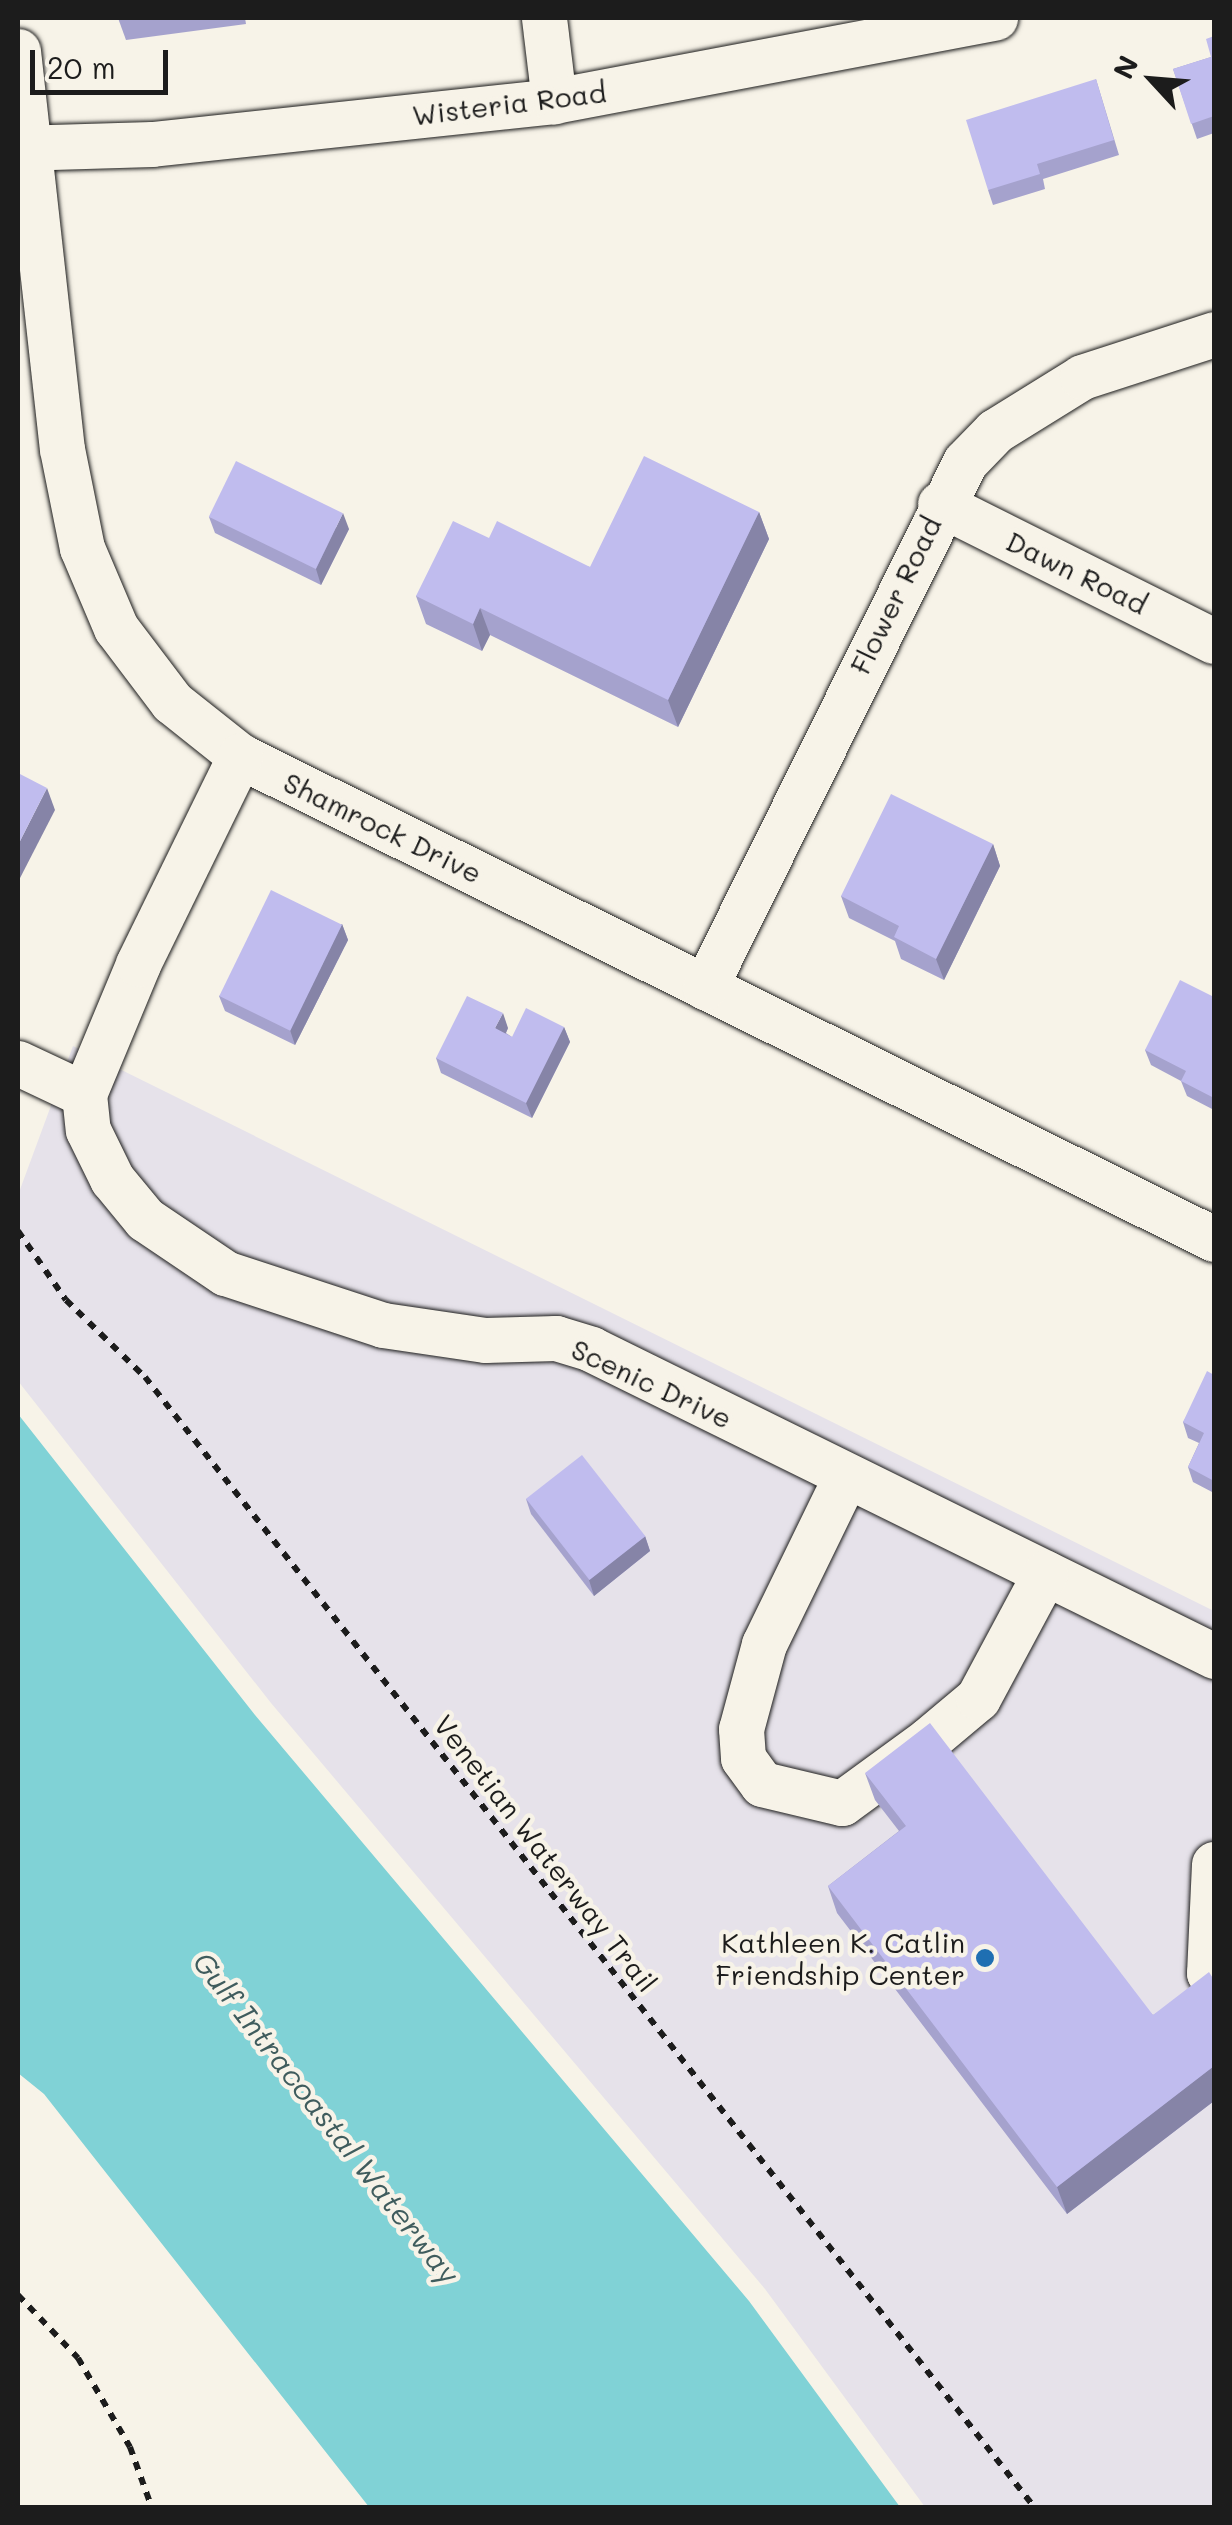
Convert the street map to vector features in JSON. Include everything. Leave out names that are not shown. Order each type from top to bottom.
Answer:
[{"type":"street","points":[[544,18],[554,100]]},
{"type":"street","name":"Wisteria Road","points":[[24,150],[554,100],[995,18]]},
{"type":"street","name":"Shamrock Drive","points":[[18,51],[24,150],[62,449],[82,548],[116,628],[172,702],[240,756],[1214,1239]]},
{"type":"street","name":"Flower Road","points":[[705,986],[940,504],[966,462],[1039,400],[1082,377],[1214,334]]},
{"type":"street","name":"Dawn Road","points":[[940,504],[1214,641]]},
{"type":"street","points":[[18,1063],[84,1094],[138,964],[240,756]]},
{"type":"street","name":"Scenic Drive","points":[[84,1094],[88,1130],[112,1178],[145,1219],[225,1273],[383,1325],[485,1340],[556,1338],[592,1349],[845,1478],[1214,1656]]},
{"type":"street","points":[[845,1478],[764,1644],[741,1729],[743,1758],[762,1784],[842,1803],[928,1740],[978,1698],[1045,1572]]},
{"type":"street","points":[[1214,1864],[1209,1973],[1214,1979]]},
{"type":"path","name":"Venetian Waterway Trail","points":[[18,1231],[66,1300],[146,1377],[1035,2508]]},
{"type":"path","points":[[18,2295],[78,2358],[130,2447],[152,2508]]},
{"type":"shaded area","points":[[73,1046],[1214,1611],[1214,2507],[925,2507],[765,2289],[271,1703],[18,1381],[18,1195]]},
{"type":"water","name":"Gulf Intracoastal Waterway","points":[[18,1414],[255,1715],[749,2301],[900,2507],[369,2507],[44,2094],[18,2073]]},
{"type":"building","points":[[1214,36],[1214,116],[1191,124],[1173,69],[1211,57],[1206,39]]},
{"type":"building","points":[[1096,79],[1114,140],[1037,164],[1040,174],[988,190],[966,120]]},
{"type":"building","points":[[644,456],[759,512],[668,700],[480,608],[473,624],[416,596],[453,521],[489,538],[497,521],[590,567]]},
{"type":"building","points":[[236,461],[343,513],[316,569],[209,517]]},
{"type":"building","points":[[18,773],[47,788],[18,845]]},
{"type":"building","points":[[891,794],[993,844],[936,959],[894,937],[899,926],[841,896]]},
{"type":"building","points":[[271,890],[342,925],[290,1031],[219,996]]},
{"type":"building","points":[[1180,980],[1214,997],[1214,1098],[1181,1081],[1186,1071],[1145,1050]]},
{"type":"building","points":[[467,996],[503,1013],[495,1028],[512,1037],[526,1008],[564,1027],[526,1103],[436,1058]]},
{"type":"building","points":[[1207,1371],[1214,1375],[1214,1481],[1188,1467],[1204,1433],[1183,1422]]},
{"type":"building","points":[[582,1455],[645,1536],[589,1580],[526,1499]]},
{"type":"building","name":"Kathleen K. Catlin Friendship Center","points":[[930,1723],[1153,2015],[1209,1972],[1214,1980],[1214,2066],[1057,2187],[828,1886],[906,1826],[865,1773]]},
{"type":"place","name":"Kathleen K. Catlin Friendship Center","points":[[985,1958]]}]
